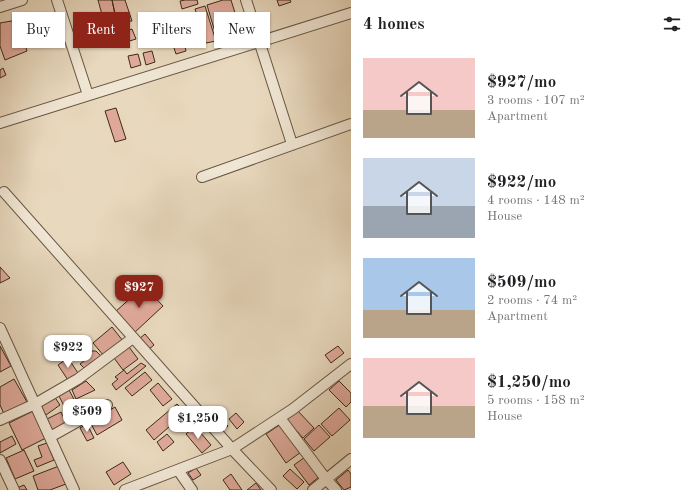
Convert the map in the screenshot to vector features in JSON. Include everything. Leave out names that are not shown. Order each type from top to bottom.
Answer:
[{"type":"street","points":[[0,7],[22,0]]},
{"type":"street","points":[[57,0],[88,95]]},
{"type":"street","points":[[246,0],[250,12]]},
{"type":"street","points":[[270,39],[351,13]]},
{"type":"street","points":[[0,123],[241,48]]},
{"type":"street","points":[[262,48],[292,144]]},
{"type":"street","points":[[202,177],[351,124]]},
{"type":"street","points":[[4,192],[232,449],[271,490]]},
{"type":"street","points":[[0,328],[74,490]]},
{"type":"street","points":[[0,420],[35,404],[78,378],[133,338]]},
{"type":"street","points":[[125,490],[232,449],[280,418],[351,364]]},
{"type":"street","points":[[50,437],[106,405]]},
{"type":"street","points":[[280,418],[336,490]]},
{"type":"street","points":[[312,490],[351,459]]},
{"type":"street","points":[[0,460],[14,490]]},
{"type":"street","points":[[178,470],[192,490]]},
{"type":"building","points":[[98,0],[112,0],[114,12],[101,12]]},
{"type":"building","points":[[112,0],[125,0],[129,12],[115,12]]},
{"type":"building","points":[[197,0],[198,4],[182,9],[180,1]]},
{"type":"building","points":[[223,0],[231,0],[235,12],[214,12],[214,29],[207,5]]},
{"type":"building","points":[[277,0],[290,0],[291,2],[279,6]]},
{"type":"building","points":[[205,6],[214,35],[214,41],[206,43],[206,12],[196,12],[195,9]]},
{"type":"building","points":[[12,21],[12,48],[26,48],[27,51],[5,60],[0,46],[0,23]]},
{"type":"building","points":[[132,29],[136,39],[130,41],[130,30]]},
{"type":"building","points":[[174,48],[185,48],[186,51],[176,54]]},
{"type":"building","points":[[152,51],[155,62],[146,65],[143,53]]},
{"type":"building","points":[[138,54],[141,65],[131,68],[128,56]]},
{"type":"building","points":[[3,68],[6,75],[0,78],[0,70]]},
{"type":"building","points":[[116,108],[126,139],[115,142],[105,111]]},
{"type":"building","points":[[0,267],[10,278],[0,283]]},
{"type":"building","points":[[144,286],[163,306],[134,333],[115,312]]},
{"type":"building","points":[[112,327],[123,341],[104,356],[93,343]]},
{"type":"building","points":[[145,334],[154,345],[148,350],[139,339]]},
{"type":"building","points":[[0,346],[11,366],[0,372]]},
{"type":"building","points":[[338,346],[344,353],[331,363],[325,355]]},
{"type":"building","points":[[129,347],[138,359],[123,370],[114,358]]},
{"type":"building","points":[[83,351],[96,351],[101,356],[85,369],[80,364],[85,360],[80,354]]},
{"type":"building","points":[[68,358],[78,373],[68,380],[58,365]]},
{"type":"building","points":[[141,363],[146,366],[116,390],[112,384],[118,379],[115,377],[124,370],[127,374]]},
{"type":"building","points":[[145,372],[152,380],[132,396],[125,388]]},
{"type":"building","points":[[14,379],[27,402],[4,414],[0,405],[0,387]]},
{"type":"building","points":[[86,381],[95,390],[76,399],[72,390]]},
{"type":"building","points":[[339,381],[351,393],[351,402],[346,407],[329,390]]},
{"type":"building","points":[[158,383],[172,399],[163,406],[150,390]]},
{"type":"building","points":[[69,390],[75,401],[64,406],[59,396]]},
{"type":"building","points":[[54,396],[60,405],[46,415],[40,406]]},
{"type":"building","points":[[177,404],[185,413],[154,440],[146,430]]},
{"type":"building","points":[[115,407],[122,420],[97,435],[90,422]]},
{"type":"building","points":[[339,408],[350,420],[332,436],[321,424]]},
{"type":"building","points":[[297,410],[314,428],[303,438],[287,420]]},
{"type":"building","points":[[33,411],[46,438],[22,450],[9,423]]},
{"type":"building","points":[[61,412],[66,423],[51,431],[45,420]]},
{"type":"building","points":[[236,413],[244,422],[237,429],[229,419]]},
{"type":"building","points":[[221,419],[228,426],[222,432],[215,425]]},
{"type":"building","points":[[87,424],[94,438],[87,441],[80,428]]},
{"type":"building","points":[[281,424],[301,452],[286,463],[266,434]]},
{"type":"building","points":[[319,425],[330,437],[314,451],[304,439]]},
{"type":"building","points":[[195,426],[211,445],[202,453],[186,434]]},
{"type":"building","points":[[167,434],[174,442],[163,451],[157,442]]},
{"type":"building","points":[[12,436],[16,444],[0,453],[0,442]]},
{"type":"building","points":[[47,443],[54,460],[37,467],[34,460],[42,457],[38,446]]},
{"type":"building","points":[[24,450],[34,471],[15,479],[6,458]]},
{"type":"building","points":[[305,457],[320,476],[309,485],[294,465]]},
{"type":"building","points":[[123,462],[131,474],[114,485],[106,472]]},
{"type":"building","points":[[59,466],[66,484],[50,490],[38,490],[33,476]]},
{"type":"building","points":[[196,468],[201,475],[193,480],[188,473]]},
{"type":"building","points":[[290,469],[304,482],[297,489],[283,476]]},
{"type":"building","points":[[348,470],[351,474],[351,487],[344,490],[336,480]]},
{"type":"building","points":[[231,474],[242,490],[230,490],[223,480]]},
{"type":"building","points":[[256,483],[261,490],[247,490]]},
{"type":"building","points":[[24,485],[27,490],[18,490],[17,488]]}]
